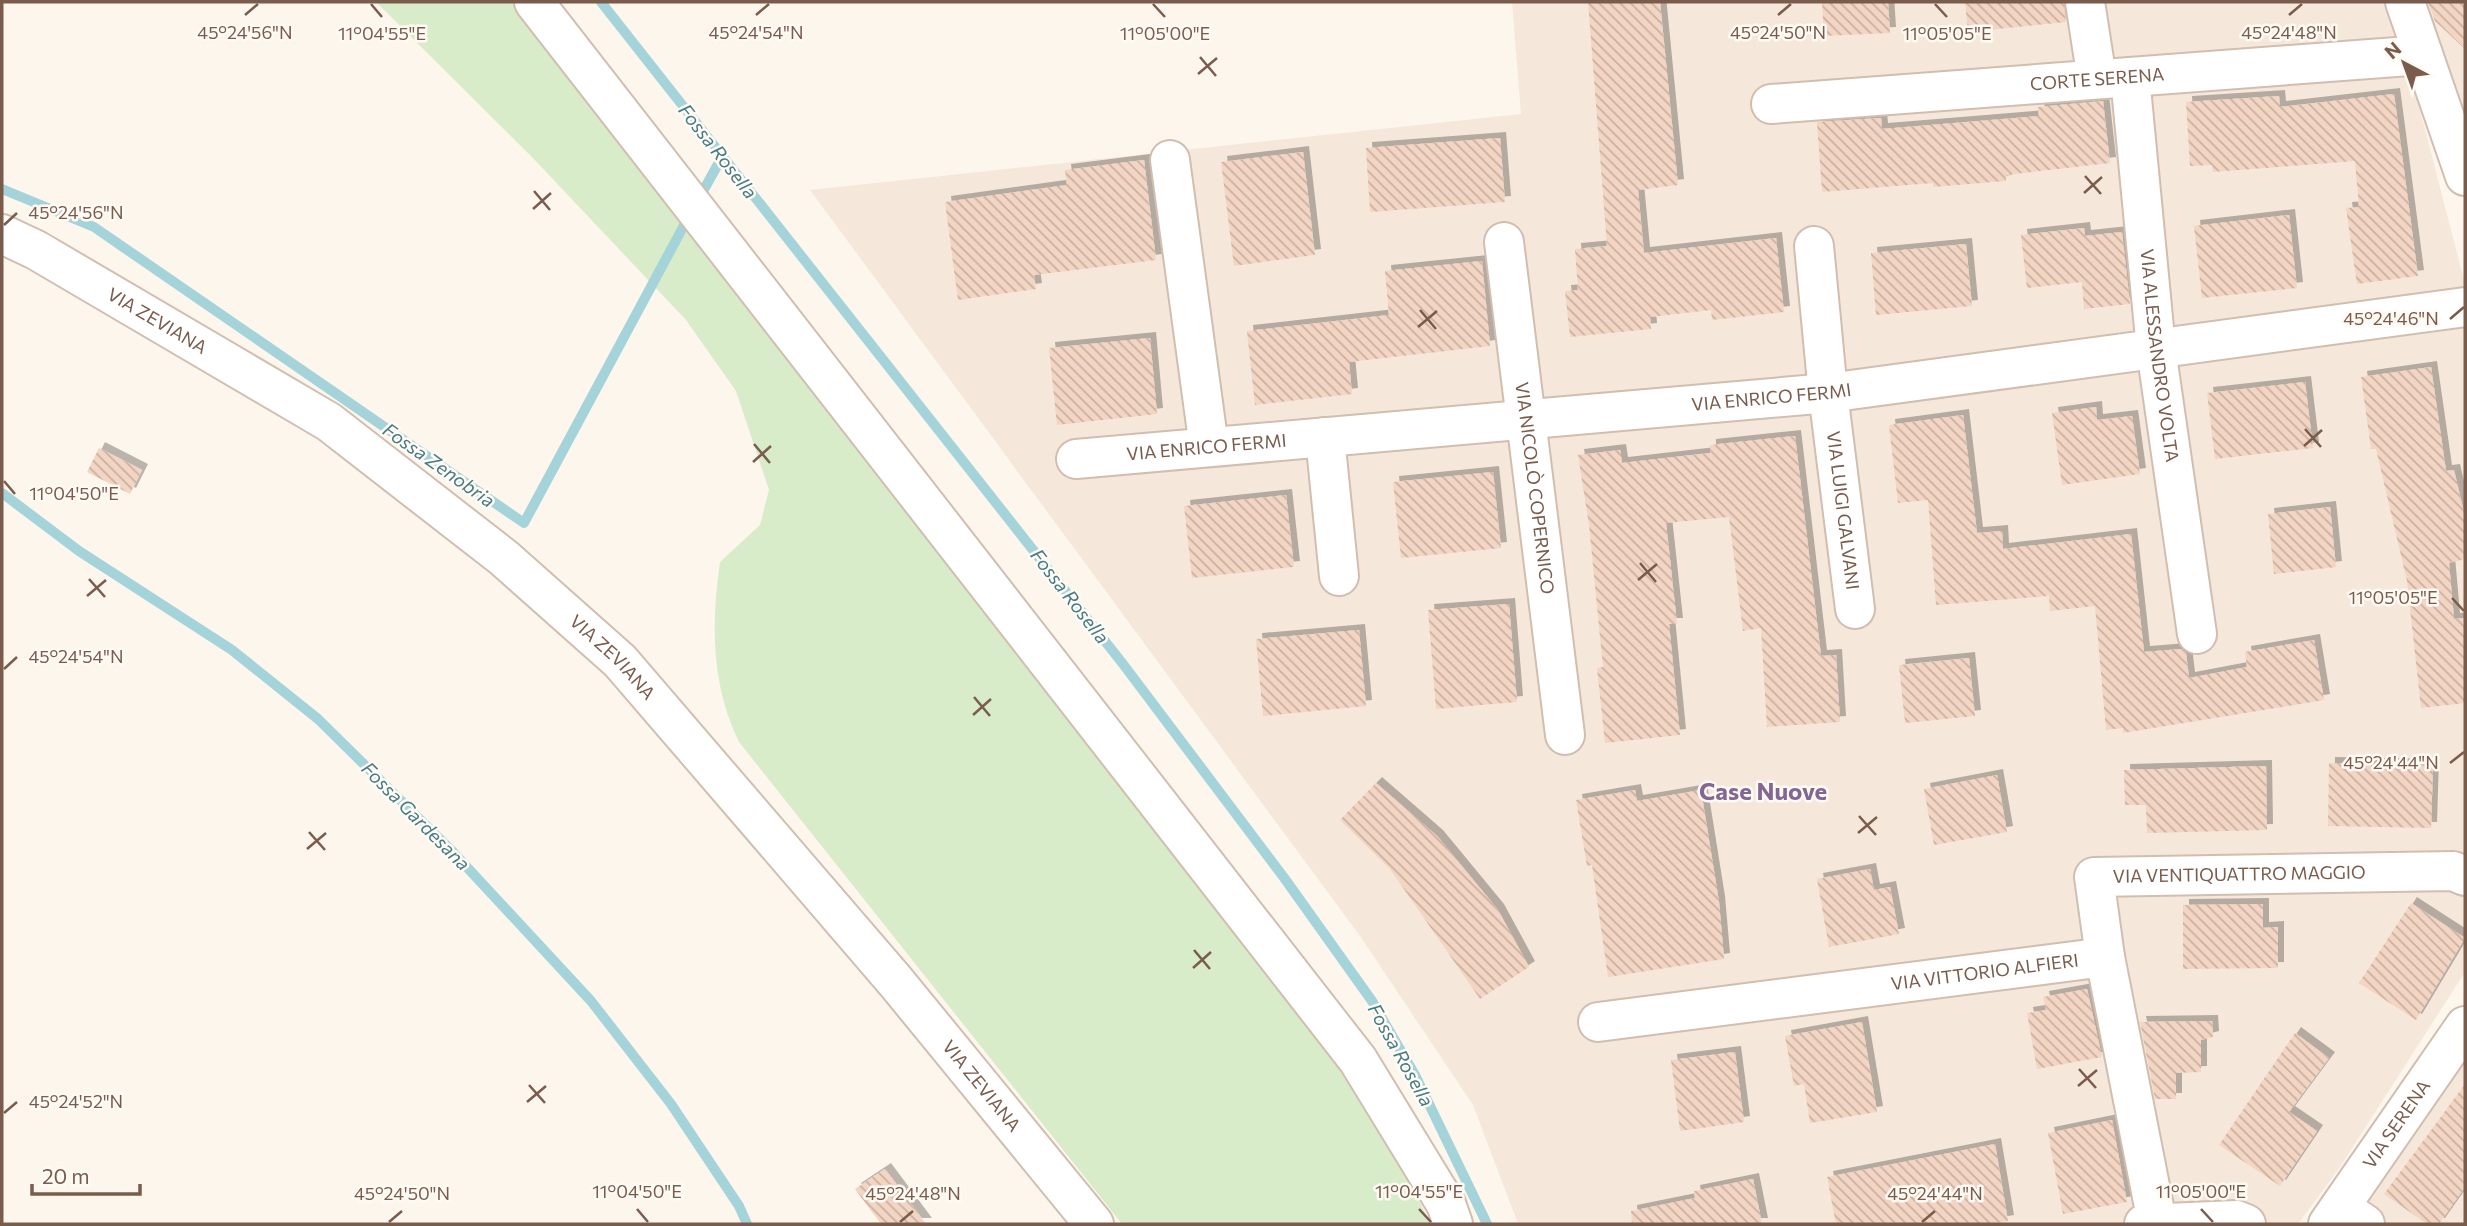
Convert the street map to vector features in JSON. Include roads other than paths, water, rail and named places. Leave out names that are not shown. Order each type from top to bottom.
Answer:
[{"type":"street","points":[[534,2],[1358,1060],[1446,1204],[1453,1224]]},
{"type":"street","name":"VIA ALESSANDRO VOLTA","points":[[2085,2],[2113,78],[2197,634]]},
{"type":"street","points":[[2405,2],[2465,176]]},
{"type":"street","name":"CORTE SERENA","points":[[1771,104],[2423,55]]},
{"type":"street","points":[[1170,160],[1209,447]]},
{"type":"street","name":"VIA ZEVIANA","points":[[2,234],[36,250],[328,422],[504,558],[620,661],[896,982],[1094,1224]]},
{"type":"street","name":"VIA NICOLÒ COPERNICO","points":[[1504,242],[1565,736]]},
{"type":"street","name":"VIA LUIGI GALVANI","points":[[1814,246],[1828,393],[1855,609]]},
{"type":"street","name":"VIA ENRICO FERMI","points":[[1076,459],[1828,393],[2465,307]]},
{"type":"street","points":[[1325,437],[1339,576]]},
{"type":"street","name":"VIA VENTIQUATTRO MAGGIO","points":[[2105,957],[2094,877],[2453,871],[2465,876]]},
{"type":"street","points":[[2105,957],[2150,1223],[2236,1220],[2246,1224]]},
{"type":"street","name":"VIA VITTORIO ALFIERI","points":[[1598,1022],[2105,957]]},
{"type":"street","name":"VIA SERENA","points":[[2344,1218],[2465,1026]]},
{"type":"waterway","name":"Fossa Rosella","points":[[601,2],[1123,664],[1285,879],[1372,1001],[1415,1075],[1487,1224]]},
{"type":"waterway","name":"Fossa Zenobria","points":[[697,202],[722,157]]},
{"type":"waterway","name":"Fossa Zenobria","points":[[2,189],[94,227],[524,523],[689,216]]},
{"type":"waterway","name":"Fossa Gardesana","points":[[2,493],[79,551],[232,650],[318,719],[451,850],[591,1001],[671,1104],[739,1206],[747,1224]]},
{"type":"district","name":"Case Nuove","points":[[1763,792]]}]
